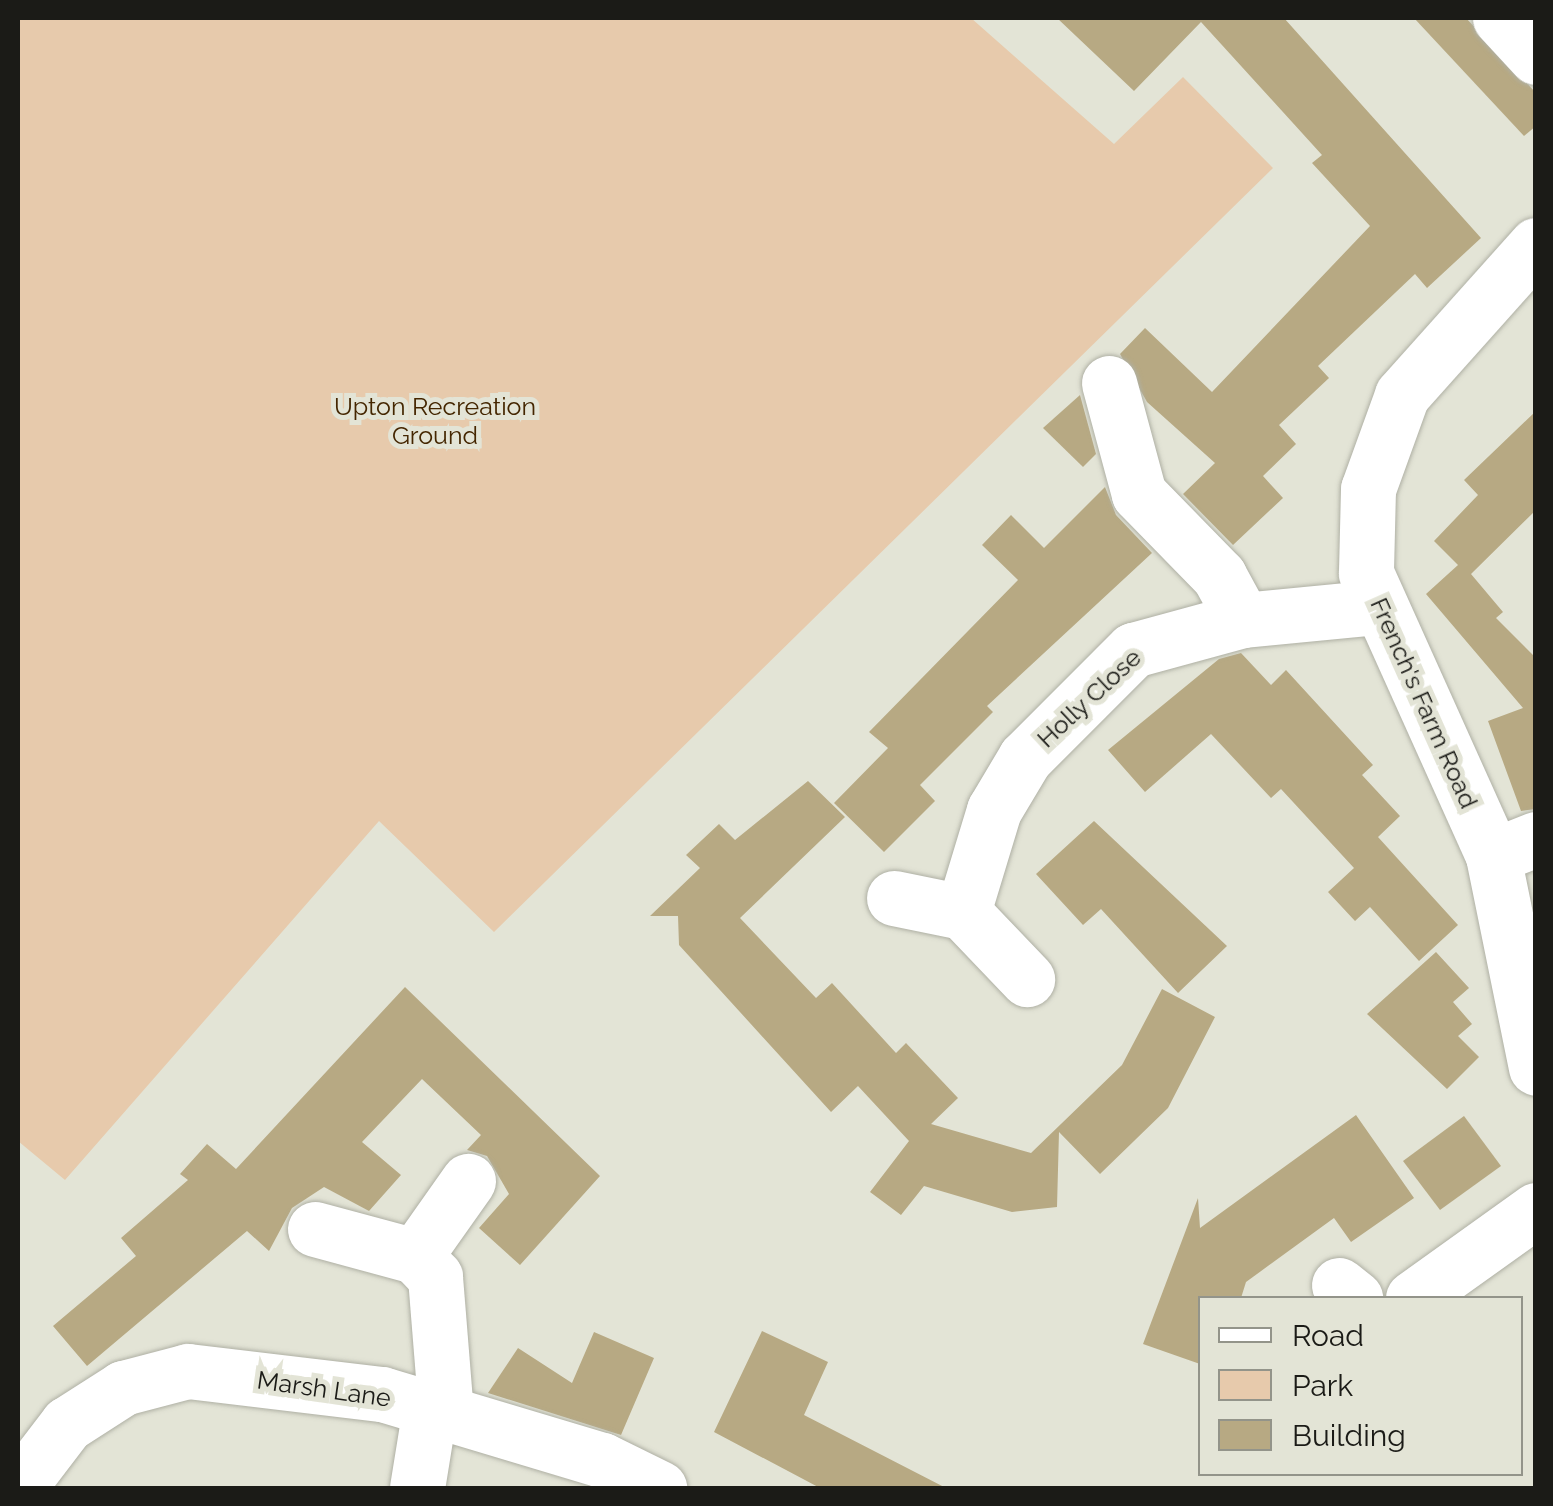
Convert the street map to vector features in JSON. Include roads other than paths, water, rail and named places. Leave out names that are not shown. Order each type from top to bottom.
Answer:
[{"type":"street","points":[[1500,18],[1536,57]]},
{"type":"street","name":"French's Farm Road","points":[[1536,244],[1402,395],[1368,489],[1366,574],[1378,606],[1514,847],[1536,1068]]},
{"type":"street","points":[[1110,383],[1138,494],[1219,576],[1243,620]]},
{"type":"street","name":"Holly Close","points":[[963,912],[994,810],[1038,745],[1132,650],[1243,620],[1378,606]]},
{"type":"street","points":[[894,898],[963,912],[1027,979]]},
{"type":"street","points":[[416,1256],[468,1182]]},
{"type":"street","points":[[1416,1296],[1536,1210]]},
{"type":"street","points":[[315,1229],[416,1256],[435,1277],[438,1410],[417,1488]]},
{"type":"street","name":"Marsh Lane","points":[[18,1488],[67,1424],[122,1388],[188,1372],[438,1410],[602,1460],[659,1488]]},
{"type":"park label","name":"Upton Recreation Ground","points":[[435,422]]}]
